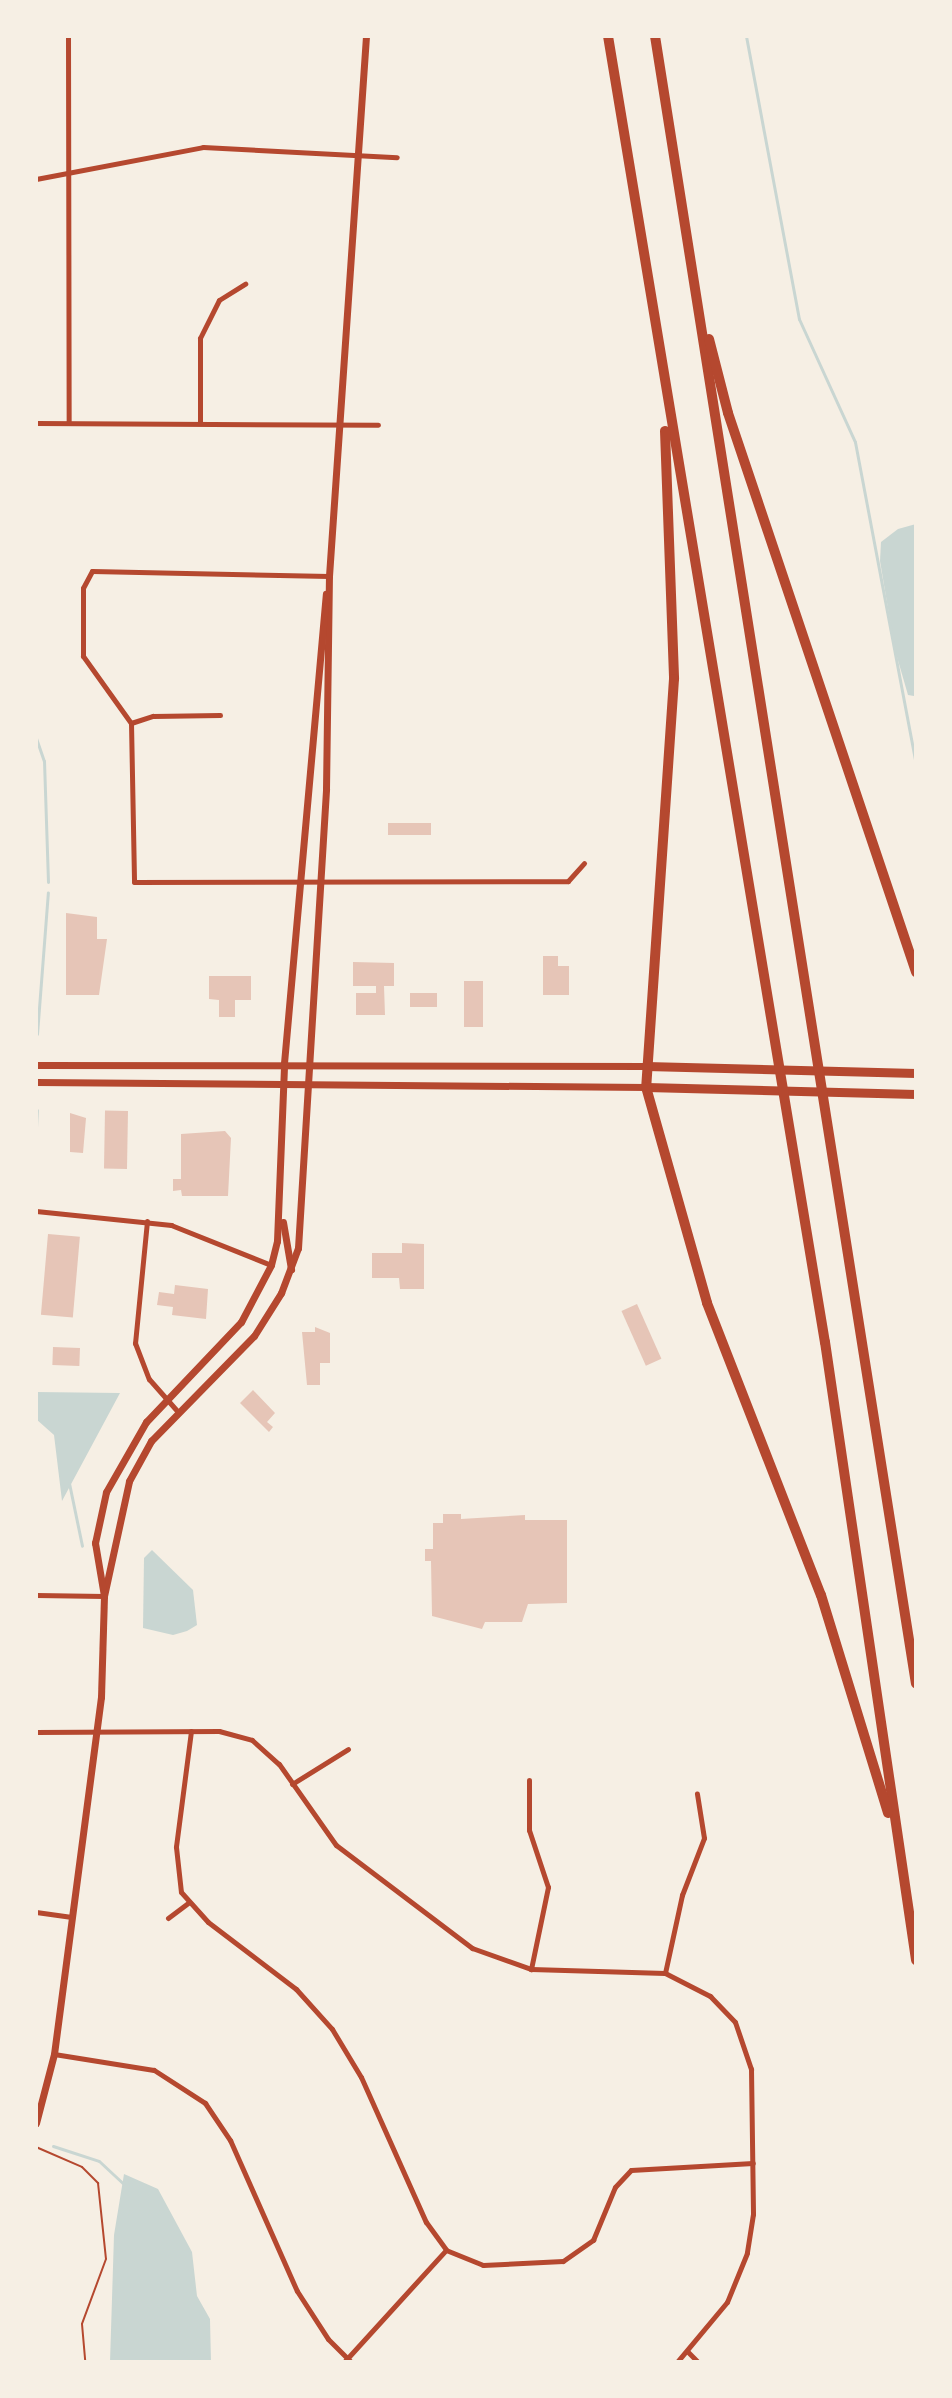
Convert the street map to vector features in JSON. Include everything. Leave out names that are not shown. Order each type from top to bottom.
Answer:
[{"type":"highway","points":[[608,36],[663,385],[825,1342],[916,1960]]},
{"type":"highway","points":[[655,36],[916,1683]]},
{"type":"highway","points":[[676,167],[704,320],[728,413],[916,972]]},
{"type":"highway","points":[[663,385],[674,679],[646,1087],[707,1303],[821,1595],[899,1855]]},
{"type":"highway","points":[[646,1066],[916,1073]]},
{"type":"highway","points":[[646,1087],[916,1094]]},
{"type":"street","points":[[68,36],[69,423]]},
{"type":"street","points":[[36,2123],[54,2054],[96,1732],[104,1596],[129,1481],[151,1441],[254,1336],[291,1269],[303,1203],[306,1063],[320,884],[329,576],[366,36]]},
{"type":"street","points":[[36,179],[203,147],[397,157]]},
{"type":"street","points":[[200,423],[200,338],[219,300],[245,284]]},
{"type":"street","points":[[36,423],[378,425]]},
{"type":"street","points":[[329,576],[92,571],[83,588],[83,656],[131,723],[134,882],[320,884],[568,881],[584,863]]},
{"type":"street","points":[[291,1269],[285,1260],[281,1212],[284,1063],[319,638],[329,576]]},
{"type":"street","points":[[131,723],[153,716],[220,715]]},
{"type":"street","points":[[36,1065],[306,1063],[646,1066]]},
{"type":"street","points":[[36,1082],[646,1087]]},
{"type":"street","points":[[36,1211],[147,1221],[228,1244],[271,1265]]},
{"type":"street","points":[[104,1596],[95,1543],[106,1492],[125,1452],[167,1401],[241,1322],[271,1265],[281,1212]]},
{"type":"street","points":[[147,1221],[135,1343],[149,1379],[179,1413]]},
{"type":"street","points":[[36,1595],[104,1596]]},
{"type":"street","points":[[191,1731],[175,1864],[188,1903],[296,1989],[332,2029],[361,2077],[426,2222],[446,2250],[483,2265],[563,2261],[593,2240],[615,2187],[631,2170],[657,2164],[753,2163]]},
{"type":"street","points":[[36,1732],[219,1731],[252,1740],[292,1784],[322,1830],[350,1857],[472,1948],[531,1969],[665,1973],[710,1996],[743,2039],[753,2088],[752,2231],[741,2269],[717,2318],[677,2362]]},
{"type":"street","points":[[292,1784],[348,1749]]},
{"type":"street","points":[[529,1780],[529,1830],[548,1887],[531,1969]]},
{"type":"street","points":[[665,1973],[682,1895],[704,1838],[697,1794]]},
{"type":"street","points":[[168,1918],[188,1903]]},
{"type":"street","points":[[36,1912],[72,1917]]},
{"type":"street","points":[[54,2054],[154,2070],[205,2103],[230,2140],[297,2291],[347,2361],[446,2250]]},
{"type":"street","points":[[688,2352],[698,2362]]},
{"type":"path","points":[[36,2147],[82,2167],[98,2183],[106,2259],[82,2324],[85,2362]]},
{"type":"shaded area","points":[[916,524],[914,696],[908,695],[895,650],[880,561],[881,542],[898,529]]},
{"type":"shaded area","points":[[36,1392],[120,1393],[62,1501],[54,1435],[36,1419]]},
{"type":"shaded area","points":[[152,1550],[193,1590],[197,1625],[187,1631],[173,1635],[143,1628],[144,1558]]},
{"type":"shaded area","points":[[124,2174],[158,2189],[192,2252],[197,2296],[210,2319],[211,2362],[110,2362],[114,2235]]},
{"type":"building","points":[[388,823],[431,823],[431,835],[388,835]]},
{"type":"building","points":[[66,913],[97,917],[97,939],[107,939],[99,995],[66,995]]},
{"type":"building","points":[[543,956],[558,956],[558,966],[569,966],[569,995],[543,995]]},
{"type":"building","points":[[353,962],[394,963],[394,986],[384,986],[385,1015],[356,1015],[356,993],[376,993],[376,986],[353,986]]},
{"type":"building","points":[[209,976],[251,976],[251,1000],[235,1000],[235,1017],[219,1017],[219,1000],[209,999]]},
{"type":"building","points":[[464,981],[483,981],[483,1027],[464,1027]]},
{"type":"building","points":[[410,993],[437,993],[437,1007],[410,1007]]},
{"type":"building","points":[[105,1111],[128,1111],[127,1169],[104,1169]]},
{"type":"building","points":[[70,1113],[86,1118],[83,1153],[70,1152]]},
{"type":"building","points":[[225,1131],[231,1138],[228,1196],[182,1196],[181,1190],[173,1191],[173,1179],[181,1179],[181,1134]]},
{"type":"building","points":[[48,1234],[80,1237],[73,1317],[41,1315]]},
{"type":"building","points":[[402,1243],[424,1244],[424,1289],[400,1289],[399,1278],[372,1278],[372,1253],[402,1253]]},
{"type":"building","points":[[175,1285],[208,1289],[206,1319],[172,1315],[173,1307],[157,1305],[159,1292],[174,1294]]},
{"type":"building","points":[[637,1304],[661,1359],[646,1366],[621,1311]]},
{"type":"building","points":[[315,1327],[330,1333],[330,1363],[320,1363],[320,1385],[307,1385],[302,1332],[315,1332]]},
{"type":"building","points":[[53,1347],[80,1348],[79,1366],[52,1365]]},
{"type":"building","points":[[253,1390],[275,1413],[267,1422],[273,1427],[269,1432],[240,1403]]},
{"type":"building","points":[[443,1514],[461,1514],[461,1519],[525,1515],[525,1520],[567,1520],[567,1603],[528,1604],[522,1622],[485,1622],[482,1629],[432,1616],[431,1561],[425,1561],[425,1549],[433,1549],[433,1523],[443,1523]]},
{"type":"waterway","points":[[746,36],[799,319],[855,442],[916,764]]},
{"type":"waterway","points":[[36,738],[44,761],[48,882]]},
{"type":"waterway","points":[[37,1034],[48,892]]},
{"type":"waterway","points":[[36,1127],[37,1110]]},
{"type":"waterway","points":[[69,1483],[82,1546]]},
{"type":"waterway","points":[[53,2146],[99,2161],[123,2183]]}]
